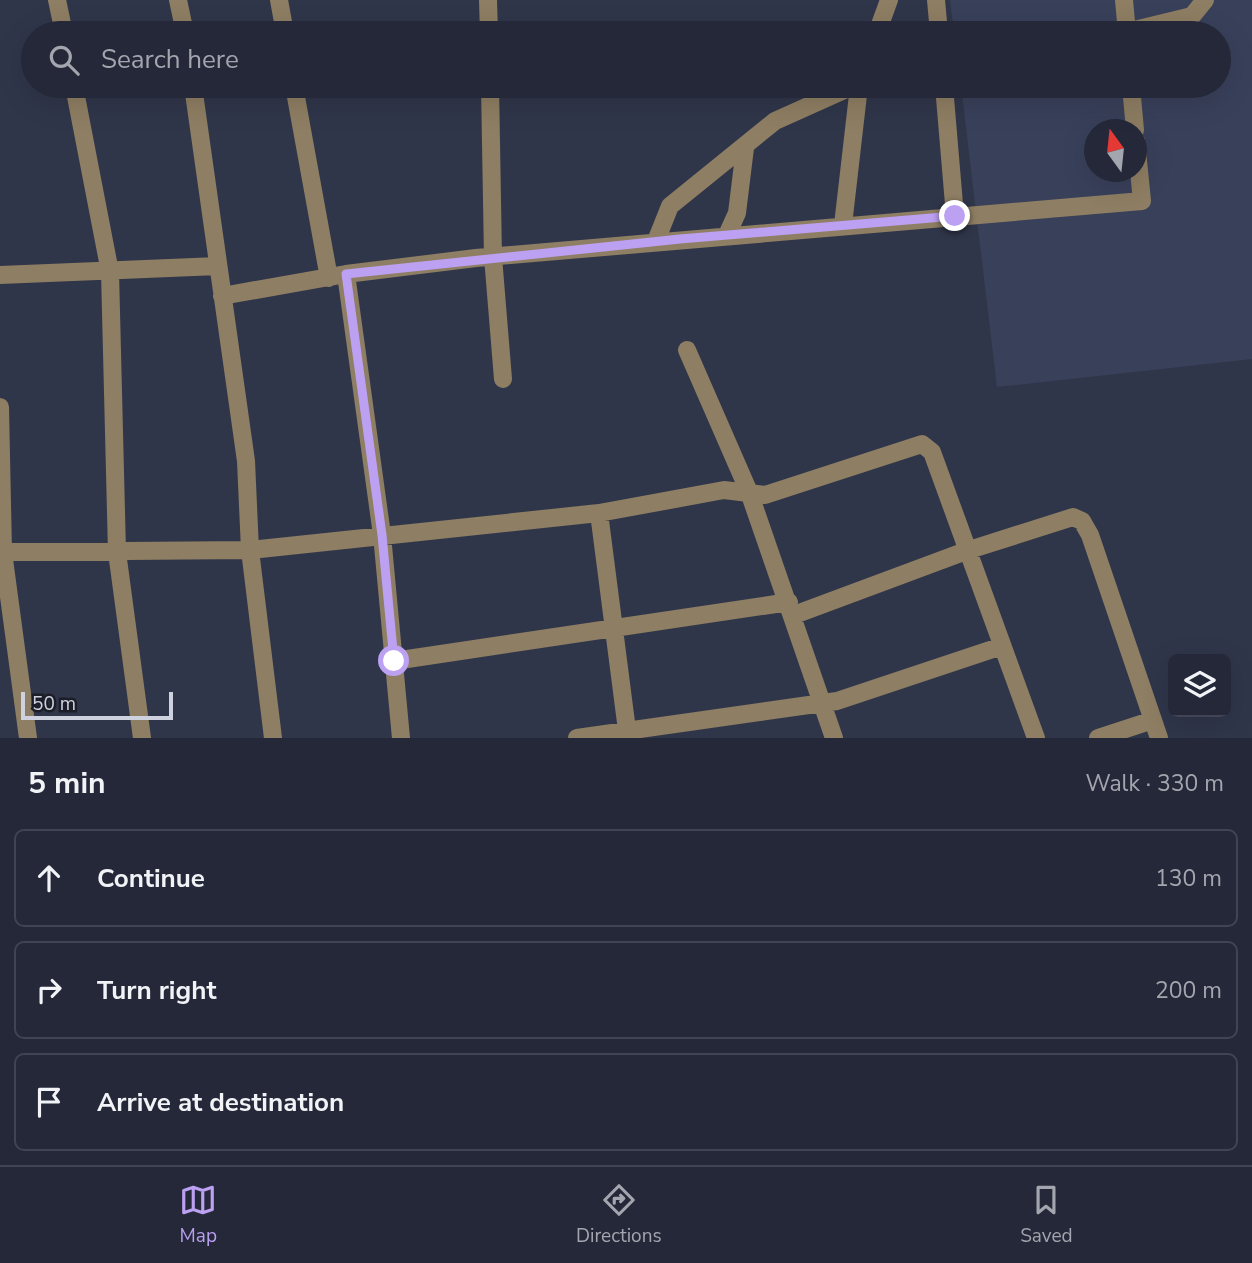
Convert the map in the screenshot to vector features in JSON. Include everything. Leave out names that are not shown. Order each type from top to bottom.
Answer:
[{"type":"street","points":[[57,0],[61,21]]},
{"type":"street","points":[[178,0],[182,21]]},
{"type":"street","points":[[279,0],[283,21]]},
{"type":"street","points":[[488,0],[489,21]]},
{"type":"street","points":[[881,21],[889,0]]},
{"type":"street","points":[[936,0],[938,21]]},
{"type":"street","points":[[1124,0],[1125,21]]},
{"type":"street","points":[[1173,21],[1192,16],[1205,0]]},
{"type":"street","points":[[76,98],[110,272],[117,552],[142,738]]},
{"type":"street","points":[[195,98],[246,461],[250,550],[273,738]]},
{"type":"street","points":[[297,98],[337,276],[382,535],[401,738]]},
{"type":"street","points":[[490,98],[493,257],[503,379]]},
{"type":"street","points":[[656,241],[670,206],[775,121],[826,98]]},
{"type":"street","points":[[844,225],[858,98]]},
{"type":"street","points":[[945,98],[955,216]]},
{"type":"street","points":[[1132,98],[1134,119]]},
{"type":"street","points":[[727,235],[737,213],[744,148]]},
{"type":"street","points":[[222,296],[337,276],[493,257],[1142,201],[1140,182]]},
{"type":"street","points":[[0,275],[218,266]]},
{"type":"street","points":[[687,349],[749,492],[834,738]]},
{"type":"street","points":[[0,407],[2,552],[28,738]]},
{"type":"street","points":[[2,552],[250,550],[599,513],[724,490],[765,495],[922,444],[932,452],[1036,738]]},
{"type":"street","points":[[599,513],[628,734]]},
{"type":"street","points":[[394,661],[616,627],[791,608],[1073,517],[1082,521],[1090,535],[1159,738]]},
{"type":"street","points":[[577,738],[628,734],[822,704],[1002,646]]},
{"type":"street","points":[[1098,738],[1153,720]]},
{"type":"shaded area","points":[[950,0],[1252,0],[1252,359],[997,387],[962,98],[1231,98],[1231,21],[953,21]]},
{"type":"route","points":[[394,661],[382,535],[346,274],[476,258],[955,216]]}]
